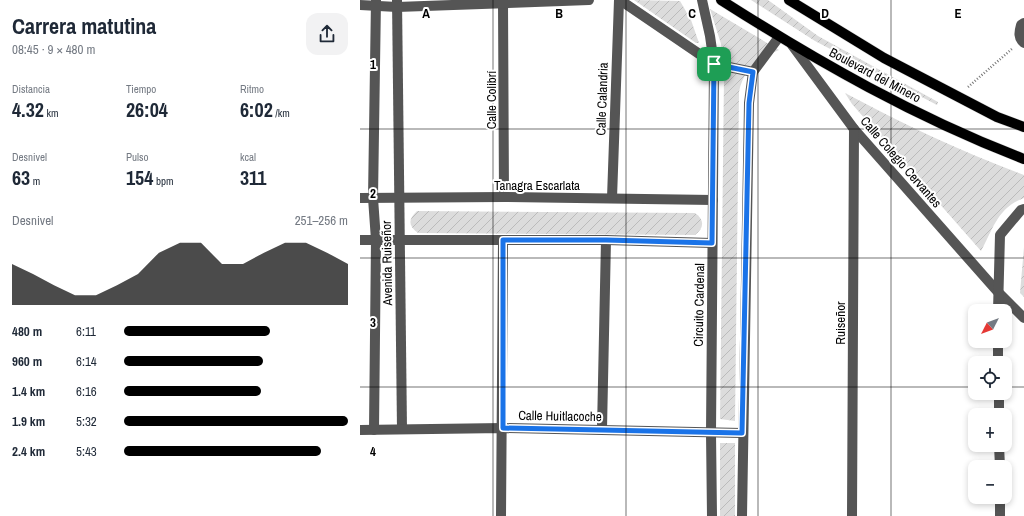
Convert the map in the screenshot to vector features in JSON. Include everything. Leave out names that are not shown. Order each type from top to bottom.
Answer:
[{"type":"main road","name":"Boulevard del Minero","points":[[721,0],[792,45],[868,89],[988,146],[1024,159]]},
{"type":"main road","name":"Boulevard del Minero","points":[[789,0],[884,58],[997,117],[1024,127]]},
{"type":"street","points":[[360,5],[376,3],[503,3],[588,0]]},
{"type":"street","points":[[619,0],[714,64],[753,72]]},
{"type":"street","name":"Calle Calandria","points":[[612,198],[619,0]]},
{"type":"street","name":"Circuito Cardenal","points":[[702,0],[710,36],[714,64],[711,433],[712,516]]},
{"type":"street","name":"Avenida Ruiseñor","points":[[374,430],[376,240],[373,198],[376,3]]},
{"type":"street","name":"Avenida Ruiseñor","points":[[397,3],[402,429]]},
{"type":"street","name":"Calle Colibrí","points":[[503,3],[504,197]]},
{"type":"street","points":[[1022,42],[1019,33],[1021,25],[1024,23]]},
{"type":"street","points":[[742,516],[742,433],[749,103],[753,72],[779,37]]},
{"type":"street","name":"Calle Colegio Cervantes","points":[[792,45],[854,130],[997,291],[1024,318]]},
{"type":"street","name":"Ruiseñor","points":[[852,516],[854,130]]},
{"type":"street","name":"Tanagra Escarlata","points":[[360,198],[504,197],[713,200]]},
{"type":"street","points":[[998,304],[1000,235],[1021,210],[1024,209]]},
{"type":"street","points":[[360,240],[606,240],[712,243]]},
{"type":"street","points":[[501,516],[503,428],[503,240]]},
{"type":"street","points":[[602,429],[606,240]]},
{"type":"street","name":"Calle Huitlacoche","points":[[360,430],[503,428],[742,433]]},
{"type":"street","points":[[1000,504],[1000,516]]},
{"type":"path","points":[[957,97],[1022,42]]},
{"type":"shaded area","points":[[634,0],[680,1],[691,20],[699,43],[696,43]]},
{"type":"shaded area","points":[[751,0],[768,0],[818,36],[938,102],[937,105],[815,41]]},
{"type":"shaded area","points":[[710,9],[779,50],[759,61],[748,71],[741,84],[739,92],[735,421],[720,419],[724,77],[721,44]]},
{"type":"shaded area","points":[[845,93],[933,137],[1024,175],[1024,198],[1015,202],[1002,213],[981,251],[852,104]]},
{"type":"shaded area","points":[[417,211],[695,213],[702,221],[702,227],[695,235],[418,233],[412,228],[410,222]]},
{"type":"shaded area","points":[[1024,247],[1024,297],[1020,293]]},
{"type":"shaded area","points":[[720,443],[735,443],[735,516],[720,516]]},
{"type":"route","points":[[714,64],[753,72],[749,103],[742,433],[503,428],[503,240],[606,240],[712,243],[714,64]]}]
